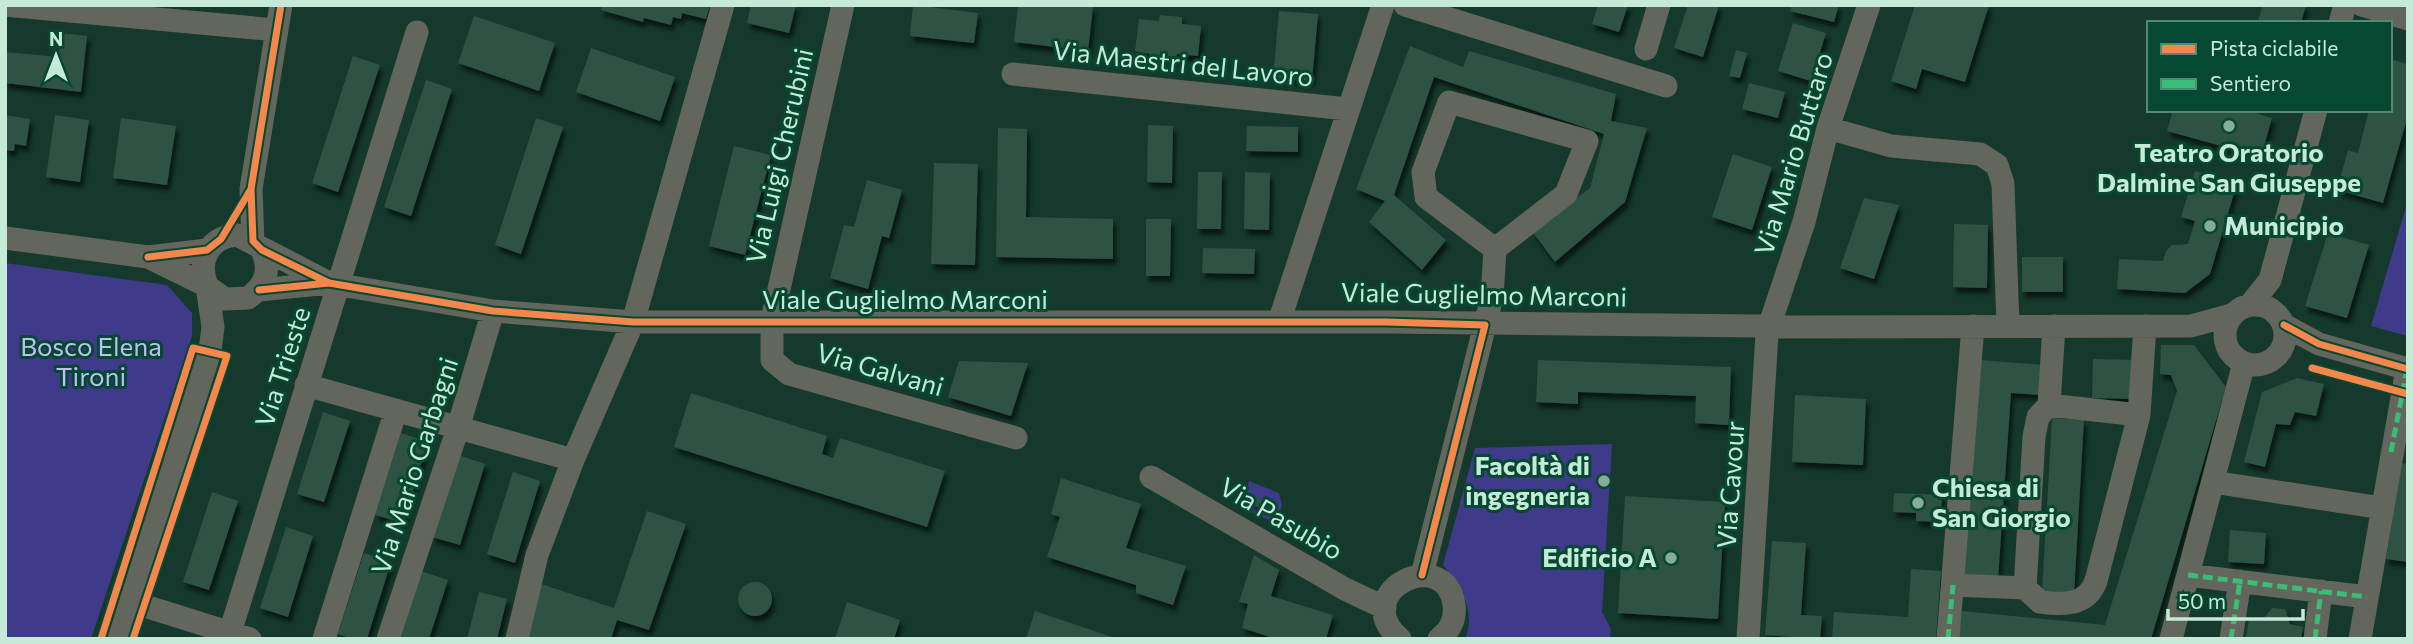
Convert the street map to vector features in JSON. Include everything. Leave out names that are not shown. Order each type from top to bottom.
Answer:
[{"type":"street","points":[[5,5],[276,30]]},
{"type":"street","points":[[210,352],[254,294],[268,270],[258,245],[251,189],[281,5]]},
{"type":"street","points":[[517,639],[537,555],[573,460],[633,322],[723,5]]},
{"type":"street","name":"Via Luigi Cherubini","points":[[772,320],[843,5]]},
{"type":"street","name":"Via Maestri del Lavoro","points":[[1279,322],[1383,5]]},
{"type":"street","points":[[1405,5],[1666,86]]},
{"type":"street","points":[[1646,49],[1659,5]]},
{"type":"street","name":"Via Mario Buttaro","points":[[1769,326],[1804,222],[1828,128],[1869,5]]},
{"type":"street","points":[[2362,5],[2408,19]]},
{"type":"street","name":"Via Trieste","points":[[236,637],[334,284],[417,32]]},
{"type":"street","name":"Via Maestri del Lavoro","points":[[1013,74],[1347,109]]},
{"type":"street","points":[[1422,575],[1492,297],[1495,249],[1566,194],[1587,141],[1449,102],[1423,172],[1426,197],[1495,249]]},
{"type":"street","points":[[2270,280],[2281,328],[2265,364],[2244,363],[2230,352],[2235,319],[2270,280],[2315,112]]},
{"type":"street","points":[[1828,128],[1891,146],[1980,155],[1997,165],[2003,184],[2008,326]]},
{"type":"street","points":[[119,639],[210,352],[213,327],[203,262],[251,189]]},
{"type":"street","name":"Viale Guglielmo Marconi","points":[[148,257],[214,244],[237,235],[334,284]]},
{"type":"street","points":[[5,238],[148,257]]},
{"type":"street","name":"Viale Guglielmo Marconi","points":[[148,257],[207,286],[225,299],[334,284],[493,311],[633,322],[772,320],[2191,326],[2235,319]]},
{"type":"street","points":[[2235,319],[2264,306],[2281,328],[2319,344],[2407,369],[2360,639]]},
{"type":"street","name":"Via Mario Garbagni","points":[[388,639],[458,428],[493,311]]},
{"type":"street","name":"Via Galvani","points":[[772,320],[772,360],[789,374],[1016,438]]},
{"type":"street","name":"Via Cavour","points":[[1748,639],[1769,326]]},
{"type":"street","points":[[1948,639],[1973,326]]},
{"type":"street","points":[[2054,326],[2049,405],[2038,417],[2034,437],[2025,587],[2036,601],[2045,603],[2078,602],[2093,589],[2138,415],[2145,326]]},
{"type":"street","points":[[2171,639],[2244,363]]},
{"type":"street","points":[[306,385],[573,460]]},
{"type":"street","points":[[2049,405],[2138,415]]},
{"type":"street","points":[[324,639],[396,410]]},
{"type":"street","name":"Via Pasubio","points":[[1152,477],[1345,589],[1385,607]]},
{"type":"street","points":[[2213,482],[2382,508]]},
{"type":"street","points":[[1400,639],[1391,629],[1385,607],[1393,588],[1401,581],[1422,575],[1442,583],[1454,601],[1453,622],[1440,639]]},
{"type":"street","points":[[2188,575],[2367,597]]},
{"type":"street","points":[[2231,639],[2240,581]]},
{"type":"street","points":[[1953,585],[2025,587]]},
{"type":"street","points":[[2315,639],[2321,591]]},
{"type":"street","points":[[132,602],[236,637]]},
{"type":"green space","points":[[2408,200],[2408,336],[2371,326]]},
{"type":"green space","name":"Bosco Elena Tironi","points":[[5,263],[167,285],[192,313],[192,336],[91,639],[5,639]]},
{"type":"green space","points":[[1612,444],[1602,612],[1611,629],[1610,639],[1465,639],[1468,609],[1461,590],[1443,565],[1475,448]]},
{"type":"green space","points":[[1249,481],[1279,493],[1282,505],[1276,523],[1240,507]]},
{"type":"building","points":[[602,5],[710,5],[706,19],[682,13],[681,19],[673,17],[671,25],[644,18],[643,22],[601,10]]},
{"type":"building","points":[[751,5],[796,5],[789,33],[747,23]]},
{"type":"building","points":[[913,5],[978,13],[974,43],[910,36]]},
{"type":"building","points":[[1018,5],[1093,7],[1088,51],[1014,42]]},
{"type":"building","points":[[1598,5],[1628,5],[1619,32],[1592,24]]},
{"type":"building","points":[[1688,5],[1719,5],[1703,57],[1674,48]]},
{"type":"building","points":[[1792,5],[1839,5],[1834,22],[1790,11]]},
{"type":"building","points":[[1915,5],[1989,5],[1965,82],[1922,69],[1916,89],[1891,81]]},
{"type":"building","points":[[2263,5],[2306,5],[2302,21],[2258,21]]},
{"type":"building","points":[[1279,11],[1318,14],[1312,81],[1273,78]]},
{"type":"building","points":[[1160,15],[1182,17],[1182,24],[1201,26],[1198,56],[1177,54],[1176,60],[1135,51],[1139,19],[1159,21]]},
{"type":"building","points":[[474,16],[555,43],[539,91],[458,63]]},
{"type":"building","points":[[1793,23],[1826,33],[1811,81],[1778,71]]},
{"type":"building","points":[[61,33],[87,36],[81,92],[5,83],[5,52],[59,57]]},
{"type":"building","points":[[1410,46],[1463,67],[1469,51],[1616,94],[1611,121],[1647,128],[1625,202],[1555,262],[1532,231],[1590,188],[1604,134],[1434,77],[1394,195],[1446,240],[1422,270],[1369,222],[1385,201],[1356,189]]},
{"type":"building","points":[[591,48],[675,77],[660,121],[576,92]]},
{"type":"building","points":[[1736,50],[1747,53],[1740,78],[1729,76]]},
{"type":"building","points":[[353,56],[380,65],[338,192],[312,183]]},
{"type":"building","points":[[2392,60],[2408,64],[2408,115],[2383,203],[2337,190],[2348,150],[2358,153],[2368,112],[2392,112]]},
{"type":"building","points":[[426,80],[452,89],[411,216],[384,207]]},
{"type":"building","points":[[1749,83],[1785,92],[1778,118],[1742,109]]},
{"type":"building","points":[[2172,112],[2252,112],[2272,118],[2261,157],[2167,131]]},
{"type":"building","points":[[5,115],[30,119],[26,146],[15,144],[14,151],[5,150]]},
{"type":"building","points":[[55,115],[89,120],[80,182],[46,177]]},
{"type":"building","points":[[121,118],[176,126],[167,185],[113,178]]},
{"type":"building","points":[[536,118],[563,127],[521,254],[495,245]]},
{"type":"building","points":[[1148,125],[1173,126],[1172,183],[1147,182]]},
{"type":"building","points":[[1247,126],[1298,127],[1298,152],[1246,151]]},
{"type":"building","points":[[998,128],[1027,129],[1026,217],[1113,219],[1113,259],[996,257]]},
{"type":"building","points":[[734,146],[771,155],[745,255],[709,246]]},
{"type":"building","points":[[1733,154],[1772,167],[1752,230],[1712,217]]},
{"type":"building","points":[[934,163],[978,164],[975,265],[931,264]]},
{"type":"building","points":[[2195,171],[2237,183],[2210,274],[2185,293],[2117,289],[2119,259],[2163,261],[2166,251],[2172,245],[2188,244],[2195,221],[2181,217]]},
{"type":"building","points":[[1198,172],[1222,172],[1221,229],[1197,229]]},
{"type":"building","points":[[1245,172],[1270,173],[1269,230],[1244,229]]},
{"type":"building","points":[[867,180],[902,190],[889,238],[882,236],[868,289],[830,278],[844,225],[854,227]]},
{"type":"building","points":[[1864,198],[1899,205],[1874,279],[1840,268]]},
{"type":"building","points":[[1146,219],[1171,219],[1170,276],[1146,276]]},
{"type":"building","points":[[1954,224],[1988,225],[1987,288],[1953,287]]},
{"type":"building","points":[[2328,233],[2369,245],[2347,318],[2305,306]]},
{"type":"building","points":[[1203,248],[1255,249],[1254,274],[1202,273]]},
{"type":"building","points":[[2022,257],[2063,257],[2063,292],[2022,292]]},
{"type":"building","points":[[2161,345],[2194,345],[2226,387],[2151,639],[1959,639],[1962,611],[2105,625],[2177,391],[2171,375],[2160,374]]},
{"type":"building","points":[[2093,359],[2137,360],[2136,399],[2092,398]]},
{"type":"building","points":[[1538,360],[1731,367],[1729,425],[1695,423],[1696,396],[1578,392],[1578,404],[1536,402]]},
{"type":"building","points":[[1979,360],[2044,365],[2042,395],[2011,393],[1998,579],[1964,577]]},
{"type":"building","points":[[959,361],[1028,363],[1011,416],[948,397]]},
{"type":"building","points":[[2297,378],[2324,384],[2316,416],[2295,412],[2290,425],[2276,424],[2265,467],[2244,462],[2262,392]]},
{"type":"building","points":[[691,393],[827,436],[822,454],[833,458],[840,438],[945,471],[927,527],[674,447]]},
{"type":"building","points":[[1795,395],[1866,399],[1863,465],[1792,462]]},
{"type":"building","points":[[323,412],[350,421],[324,502],[297,494]]},
{"type":"building","points":[[2052,418],[2084,420],[2074,594],[2042,593]]},
{"type":"building","points":[[401,433],[428,442],[403,523],[375,515]]},
{"type":"building","points":[[458,455],[485,464],[460,545],[432,537]]},
{"type":"building","points":[[2401,463],[2408,464],[2408,562],[2386,559]]},
{"type":"building","points":[[513,472],[540,481],[515,563],[487,554]]},
{"type":"building","points":[[1061,478],[1141,504],[1126,548],[1186,566],[1173,605],[1136,593],[1136,585],[1047,557],[1060,517],[1051,514]]},
{"type":"building","points":[[212,492],[238,501],[209,590],[183,582]]},
{"type":"building","name":"Chiesa di San Giorgio","points":[[1894,493],[1942,495],[1941,522],[1916,521],[1916,513],[1893,512]]},
{"type":"building","points":[[1253,495],[1264,500],[1260,508],[1250,504]]},
{"type":"building","name":"Edificio A","points":[[1625,496],[1725,502],[1718,619],[1618,613]]},
{"type":"building","points":[[647,511],[686,524],[649,630],[617,620],[611,639],[529,639],[541,584],[614,608]]},
{"type":"building","points":[[286,527],[313,536],[288,617],[260,608]]},
{"type":"building","points":[[2230,530],[2266,533],[2264,564],[2228,562]]},
{"type":"building","points":[[1772,541],[1806,543],[1801,615],[1822,616],[1820,639],[1765,635]]},
{"type":"building","points":[[364,553],[391,562],[367,639],[352,639],[338,634]]},
{"type":"building","points":[[1254,555],[1279,570],[1271,596],[1333,615],[1326,639],[1276,639],[1242,628],[1248,604],[1239,602]]},
{"type":"building","points":[[1911,569],[1941,571],[1936,639],[1832,639],[1834,612],[1908,617]]},
{"type":"building","points":[[421,571],[448,580],[429,639],[399,639]]},
{"type":"building","points":[[755,582],[767,587],[772,599],[767,611],[755,616],[743,611],[738,599],[743,587]]},
{"type":"building","points":[[479,592],[507,599],[497,639],[467,639]]},
{"type":"building","points":[[847,602],[900,620],[894,639],[835,639]]},
{"type":"building","points":[[2272,608],[2285,609],[2290,624],[2303,627],[2301,639],[2246,639],[2249,618],[2262,620]]},
{"type":"building","points":[[1035,611],[1115,638],[1115,639],[1026,639]]},
{"type":"marked path","points":[[2391,452],[2407,369]]},
{"type":"marked path","points":[[2188,575],[2367,597]]},
{"type":"marked path","points":[[2231,639],[2240,581]]},
{"type":"marked path","points":[[1948,639],[1953,585]]},
{"type":"marked path","points":[[2315,639],[2321,591]]},
{"type":"cycle path","points":[[281,5],[251,189],[253,241],[262,250],[329,283]]},
{"type":"cycle path","points":[[148,257],[207,250],[221,239],[251,189]]},
{"type":"cycle path","points":[[259,290],[329,283],[493,311],[633,322],[1386,322],[1485,325],[1422,575]]},
{"type":"cycle path","points":[[2284,325],[2319,344],[2408,369]]},
{"type":"cycle path","points":[[101,639],[193,348],[227,356],[133,639]]},
{"type":"cycle path","points":[[2312,368],[2408,394]]},
{"type":"place","name":"Teatro Oratorio Dalmine San Giuseppe","points":[[2229,126]]},
{"type":"place","name":"Municipio","points":[[2210,226]]},
{"type":"place","name":"Facoltà di ingegneria","points":[[1604,481]]},
{"type":"place","name":"Chiesa di San Giorgio","points":[[1918,503]]},
{"type":"place","name":"Edificio A","points":[[1671,558]]}]
